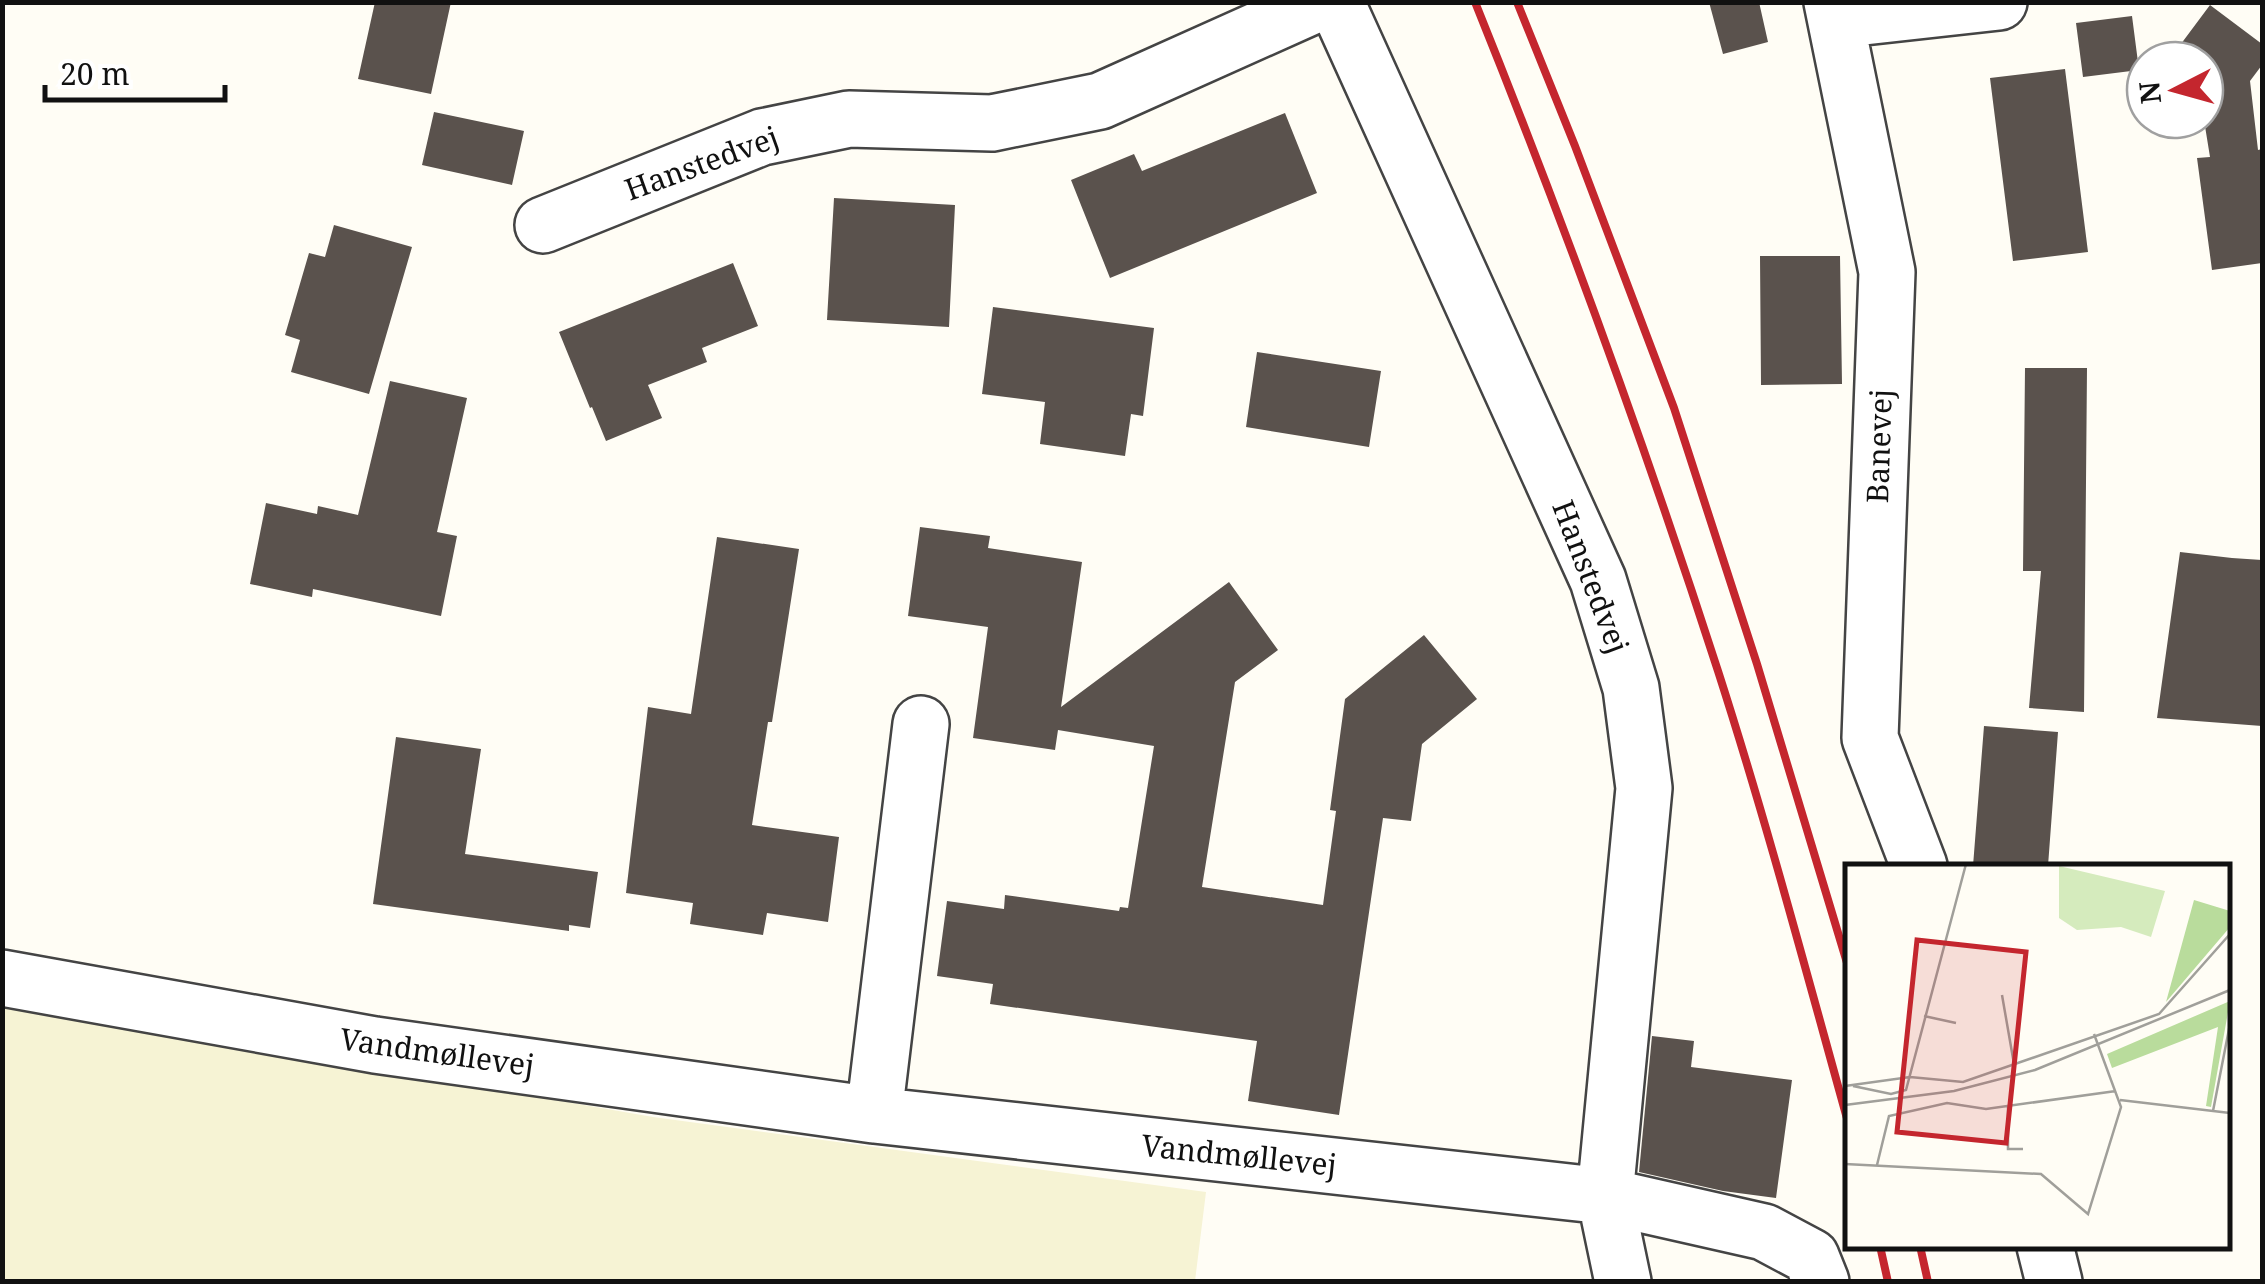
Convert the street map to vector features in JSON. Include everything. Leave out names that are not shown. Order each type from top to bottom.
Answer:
[{"type":"street","name":"Hanstedvej","points":[[543,225],[762,138],[849,118],[992,124],[1100,101],[1321,2]]},
{"type":"street","name":"Hanstedvej","points":[[1336,2],[1598,580],[1631,688],[1644,788],[1605,1196],[1623,1282]]},
{"type":"street","name":"Banevej","points":[[1917,864],[1870,738],[1887,272],[1834,12],[1999,2]]},
{"type":"street","points":[[874,1115],[922,724]]},
{"type":"street","name":"Vandmøllevej","points":[[2,978],[375,1045],[874,1115],[1605,1196]]},
{"type":"street","points":[[1605,1196],[1764,1232],[1811,1257],[1821,1282]]},
{"type":"street","points":[[2046,1249],[2054,1282]]},
{"type":"shaded area","points":[[2,1004],[653,1117],[1206,1192],[1195,1281],[3,1281]]},
{"type":"building","points":[[375,2],[451,2],[431,94],[358,79]]},
{"type":"building","points":[[1709,2],[1759,2],[1768,42],[1723,54]]},
{"type":"building","points":[[2210,5],[2262,44],[2262,65],[2250,81],[2258,150],[2262,149],[2262,263],[2212,270],[2197,158],[2210,157],[2207,140],[2225,140],[2225,40],[2184,40]]},
{"type":"building","points":[[2132,16],[2135,40],[2125,40],[2125,72],[2083,77],[2076,23]]},
{"type":"building","points":[[2065,69],[2088,252],[2013,261],[1990,78]]},
{"type":"building","points":[[434,112],[524,131],[512,185],[422,165]]},
{"type":"building","points":[[1285,113],[1317,193],[1110,278],[1071,180],[1134,154],[1142,171]]},
{"type":"building","points":[[834,198],[955,205],[949,327],[827,320]]},
{"type":"building","points":[[334,225],[412,247],[369,394],[291,372],[300,340],[285,335],[309,253],[325,257]]},
{"type":"building","points":[[1760,256],[1840,256],[1842,384],[1761,385]]},
{"type":"building","points":[[733,263],[758,326],[702,348],[707,362],[648,385],[662,418],[606,441],[559,332]]},
{"type":"building","points":[[993,307],[1154,328],[1143,416],[1131,414],[1125,456],[1040,444],[1045,402],[982,394]]},
{"type":"building","points":[[1257,352],[1381,371],[1369,447],[1246,427]]},
{"type":"building","points":[[2025,368],[2087,368],[2084,712],[2029,708],[2041,571],[2023,571]]},
{"type":"building","points":[[390,381],[467,398],[437,532],[457,536],[441,616],[313,589],[312,597],[250,584],[266,503],[317,514],[318,506],[358,515]]},
{"type":"building","points":[[920,527],[990,536],[988,548],[1082,562],[1061,707],[1229,582],[1278,650],[1235,682],[1202,887],[1323,905],[1336,811],[1330,810],[1345,699],[1424,635],[1477,699],[1422,744],[1411,821],[1383,818],[1339,1115],[1248,1101],[1257,1041],[990,1004],[993,984],[937,976],[947,901],[1004,909],[1005,895],[1119,911],[1120,907],[1128,908],[1154,746],[1058,730],[1055,750],[973,738],[988,627],[908,616]]},
{"type":"building","points":[[717,537],[799,549],[752,825],[839,837],[828,922],[767,913],[763,935],[690,924],[693,903],[626,893],[648,707],[691,714]]},
{"type":"building","points":[[2180,552],[2262,560],[2262,726],[2157,718]]},
{"type":"building","points":[[1984,726],[2058,732],[2048,864],[1973,864]]},
{"type":"building","points":[[396,737],[481,749],[465,854],[598,872],[590,928],[569,925],[569,931],[373,904]]},
{"type":"building","points":[[1652,1036],[1694,1041],[1691,1067],[1792,1080],[1776,1198],[1723,1191],[1639,1172]]},
{"type":"railway","points":[[1475,2],[1662,502],[1753,783],[1845,1111]]},
{"type":"railway","points":[[1517,2],[1674,408],[1845,956]]},
{"type":"railway","points":[[1881,1249],[1888,1282]]},
{"type":"railway","points":[[1921,1249],[1928,1282]]}]
